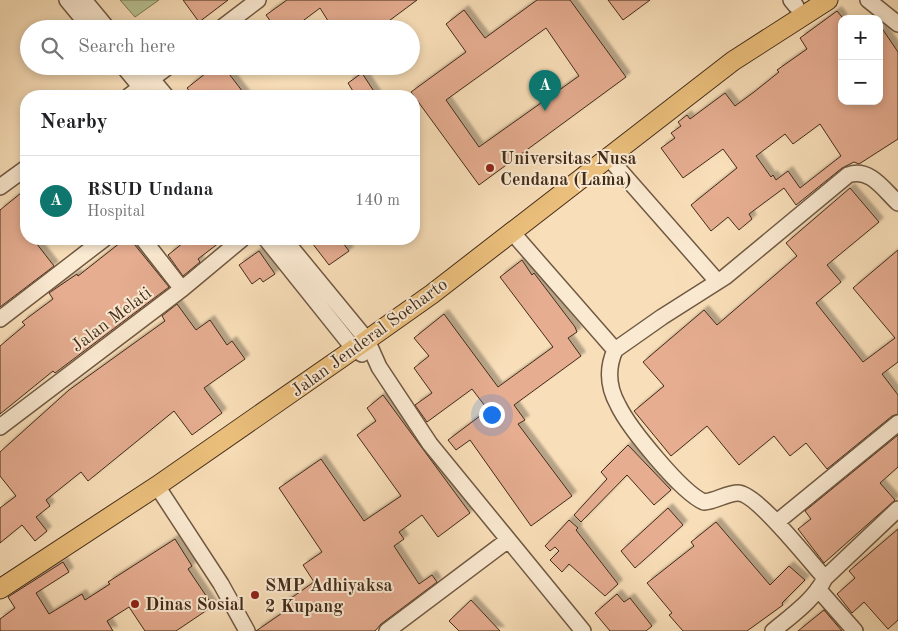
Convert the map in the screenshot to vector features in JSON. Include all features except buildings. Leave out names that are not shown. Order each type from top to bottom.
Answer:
[{"type":"main road","name":"Jalan Jenderal Soeharto","points":[[0,589],[157,486],[361,345],[432,294],[733,61],[828,0]]},
{"type":"main road","name":"Jalan Jenderal Soeharto","points":[[726,68],[732,54],[797,2]]},
{"type":"street","points":[[67,0],[84,20]]},
{"type":"street","points":[[84,0],[101,20]]},
{"type":"street","points":[[232,20],[258,0]]},
{"type":"street","points":[[868,0],[898,24]]},
{"type":"street","points":[[130,75],[142,90]]},
{"type":"street","points":[[141,75],[142,90]]},
{"type":"street","points":[[142,90],[160,75]]},
{"type":"street","points":[[608,157],[717,282]]},
{"type":"street","points":[[0,187],[20,172]]},
{"type":"street","points":[[855,631],[777,522],[746,496],[739,493],[704,502],[691,494],[654,453],[617,404],[609,373],[609,363],[615,350],[717,282],[761,248],[848,175],[862,173],[869,176],[898,203]]},
{"type":"street","points":[[511,231],[615,350]]},
{"type":"street","points":[[0,319],[96,245]]},
{"type":"street","points":[[149,245],[182,289]]},
{"type":"street","name":"Jalan Melati","points":[[0,427],[182,289],[235,245]]},
{"type":"street","points":[[271,245],[379,367],[430,444],[583,631]]},
{"type":"street","points":[[288,245],[361,345]]},
{"type":"street","points":[[777,522],[898,422]]},
{"type":"street","points":[[157,486],[220,584],[247,631]]},
{"type":"street","points":[[773,631],[898,508]]},
{"type":"street","points":[[386,631],[508,540]]},
{"type":"green space","points":[[120,0],[159,0],[135,17]]},
{"type":"place","name":"RSUD Undana","points":[[545,111]]},
{"type":"place","name":"Universitas Nusa Cendana (Lama)","points":[[490,168]]},
{"type":"place","name":"SMP Adhiyaksa 2 Kupang","points":[[255,595]]},
{"type":"place","name":"Dinas Sosial","points":[[135,604]]}]
